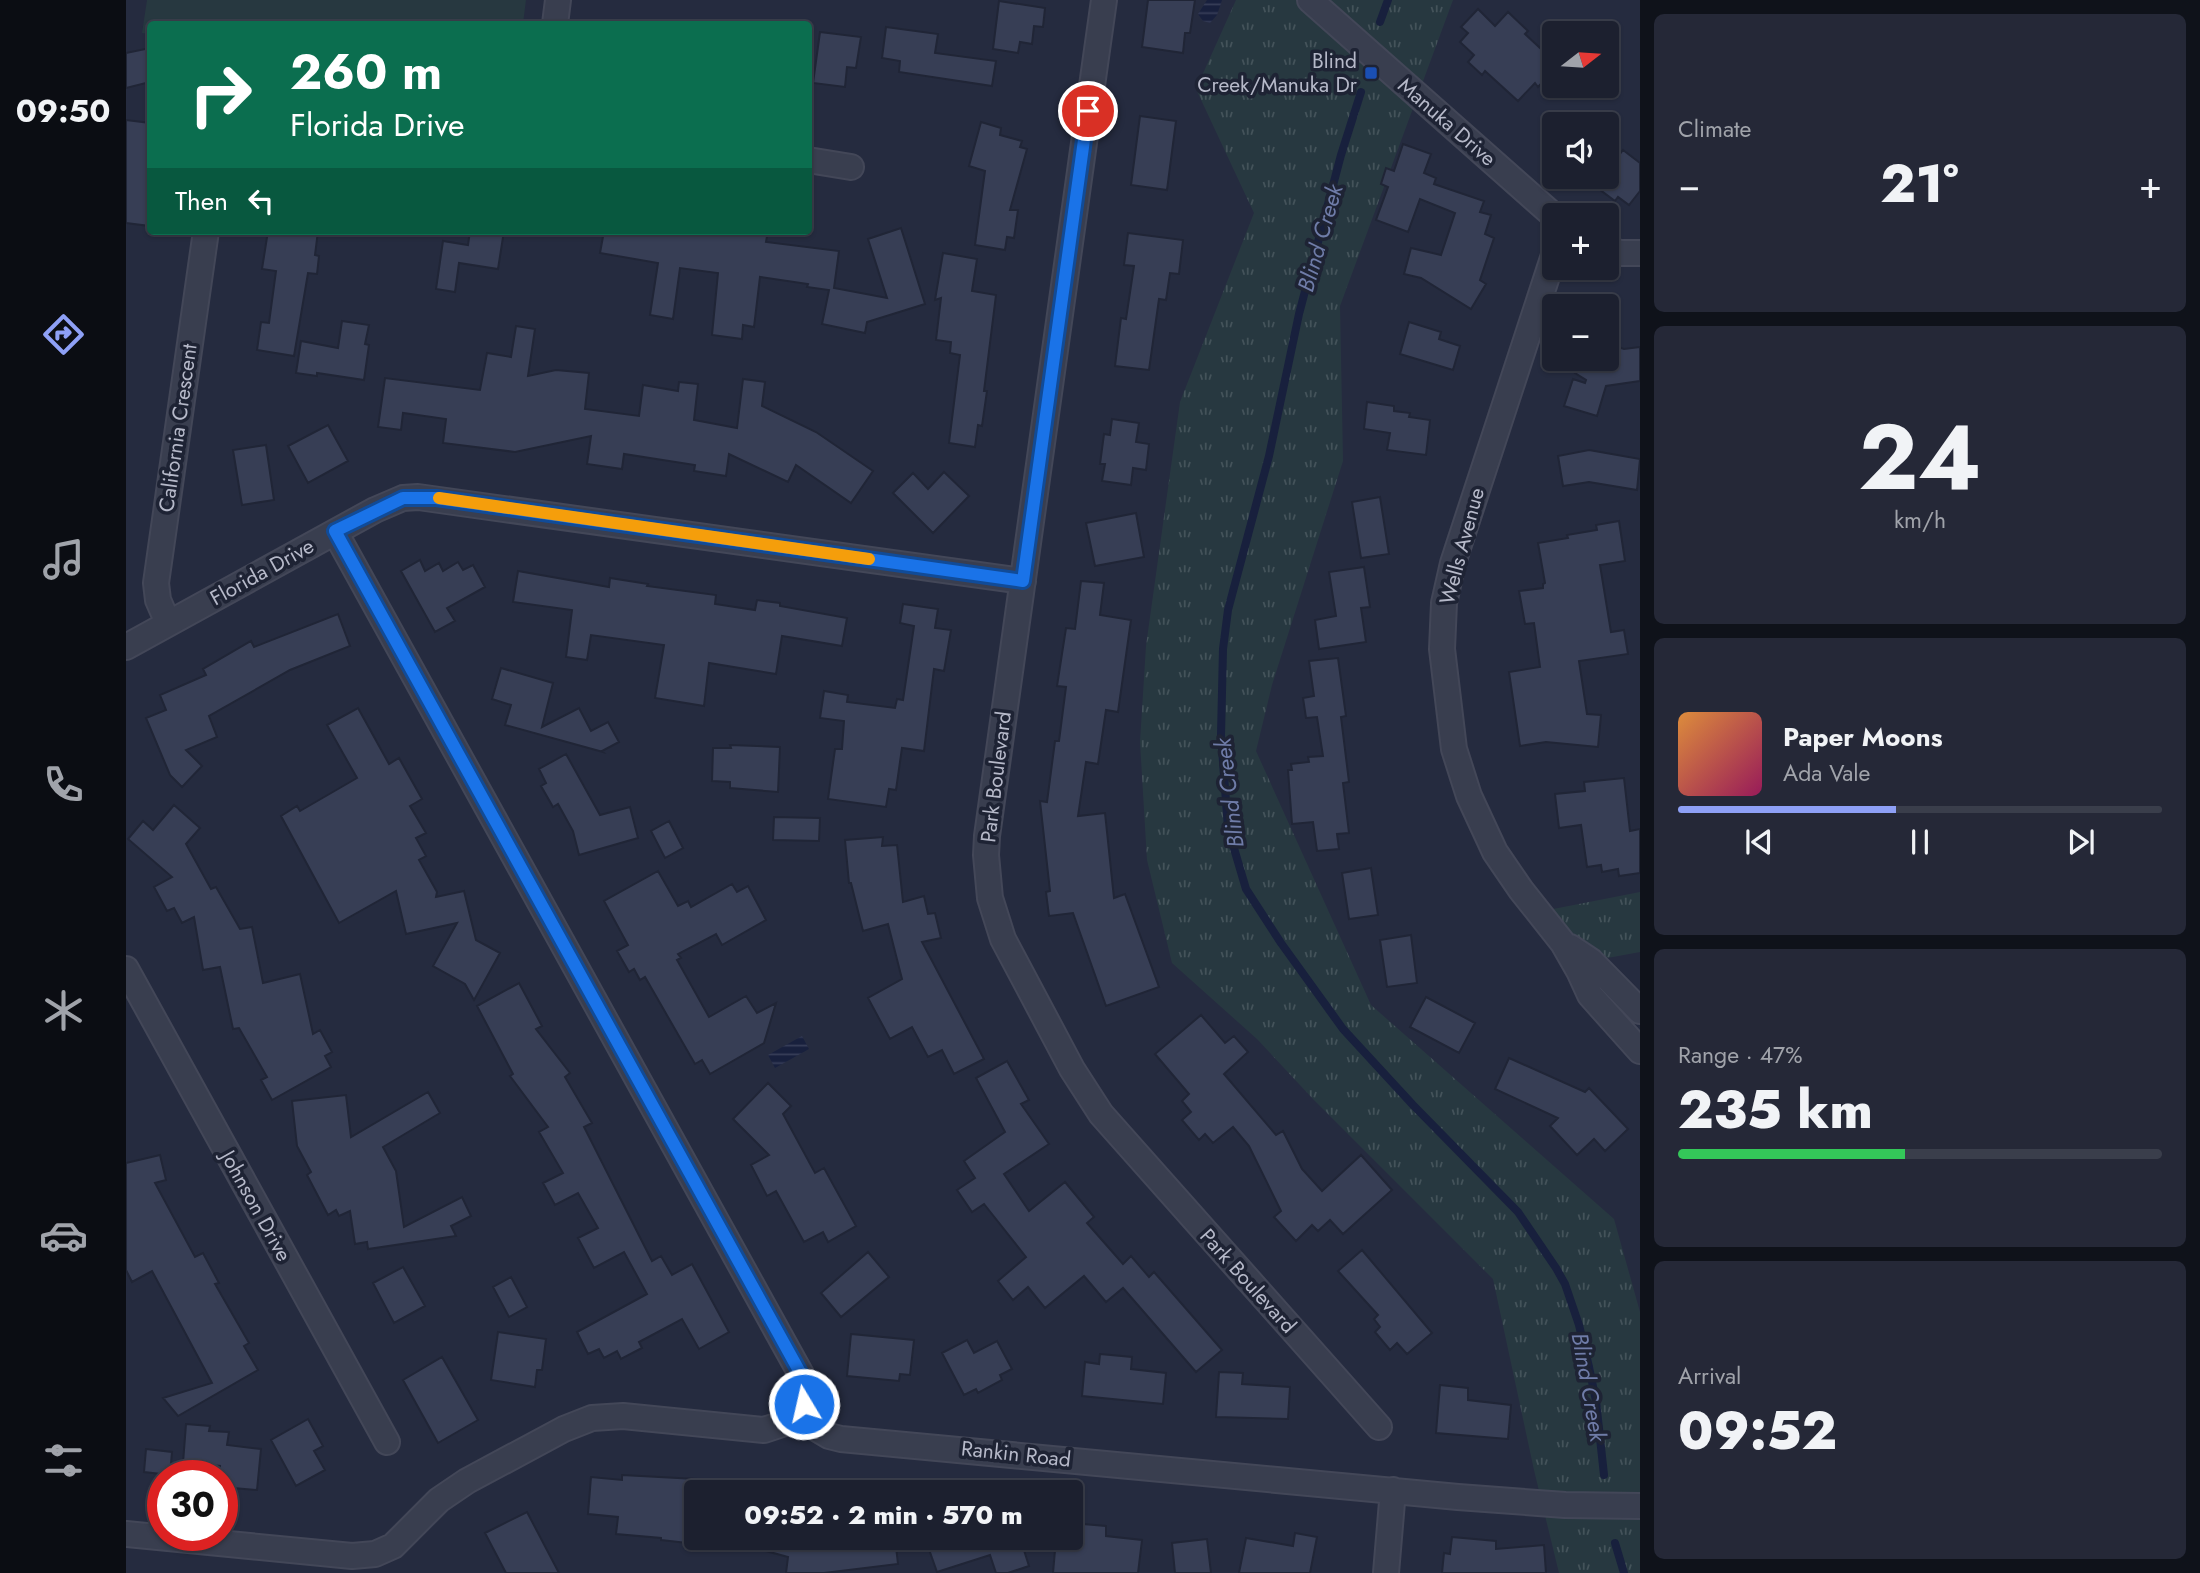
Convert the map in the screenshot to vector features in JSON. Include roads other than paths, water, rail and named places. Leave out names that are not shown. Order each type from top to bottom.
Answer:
[{"type":"street","points":[[555,21],[558,0]]},
{"type":"street","name":"Park Boulevard","points":[[1104,0],[987,836],[990,898],[1003,939],[1072,1069],[1101,1115],[1379,1427]]},
{"type":"street","name":"Manuka Drive","points":[[1310,0],[1542,206]]},
{"type":"street","points":[[812,161],[851,167]]},
{"type":"street","name":"California Crescent","points":[[168,623],[158,600],[156,583],[204,235]]},
{"type":"street","points":[[1619,253],[1640,253]]},
{"type":"street","name":"Wells Avenue","points":[[1546,280],[1453,563],[1444,603],[1442,649],[1454,749],[1469,796],[1495,852],[1563,943],[1580,971],[1590,995],[1640,1051]]},
{"type":"street","name":"Florida Drive","points":[[126,647],[335,531],[403,498],[436,498],[1023,581]]},
{"type":"street","points":[[126,1534],[365,1556],[393,1546],[424,1513],[467,1481],[564,1429],[592,1418],[623,1416],[764,1430],[802,1420],[806,1390],[802,1376],[335,531]]},
{"type":"street","name":"Wells Avenue","points":[[1563,943],[1591,961],[1640,1012]]},
{"type":"street","name":"Johnson Drive","points":[[126,969],[387,1442]]},
{"type":"street","name":"Rankin Road","points":[[802,1420],[829,1436],[841,1439],[1565,1505],[1640,1506]]},
{"type":"street","points":[[1386,1573],[1394,1490]]},
{"type":"water","points":[[1207,0],[1222,0],[1217,15],[1210,23],[1203,21],[1198,14]]},
{"type":"water","points":[[802,1036],[809,1049],[775,1068],[768,1055]]},
{"type":"waterway","name":"Blind Creek","points":[[1380,22],[1388,0]]},
{"type":"waterway","name":"Blind Creek","points":[[1361,92],[1341,155],[1299,314],[1269,456],[1228,610],[1223,649],[1221,735],[1228,828],[1246,889],[1343,1029],[1518,1212],[1556,1268],[1565,1284],[1579,1325],[1589,1367],[1596,1401],[1604,1475]]},
{"type":"waterway","name":"Blind Creek","points":[[1615,1543],[1624,1573]]},
{"type":"place","name":"Blind Creek/Manuka Dr","points":[[1371,73]]}]
